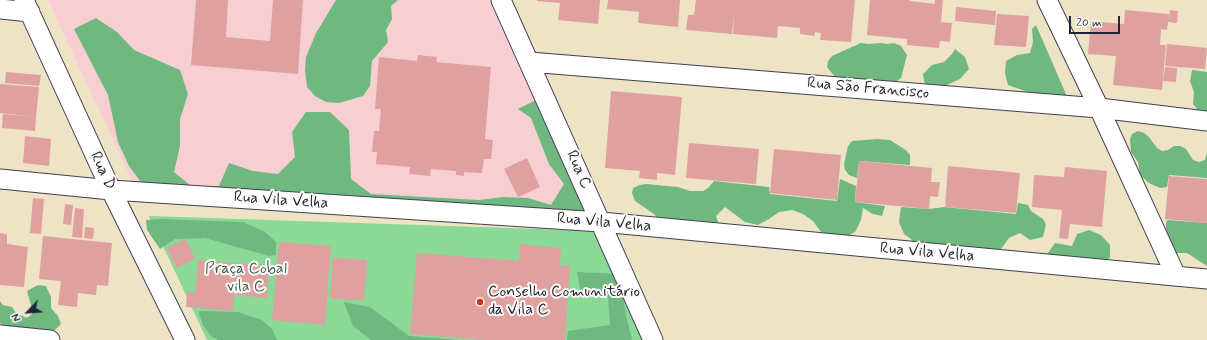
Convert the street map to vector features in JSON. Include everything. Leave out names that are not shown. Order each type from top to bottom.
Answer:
[{"type":"street","name":"Rua C","points":[[501,0],[653,340]]},
{"type":"street","points":[[1047,0],[1099,108],[1176,276]]},
{"type":"street","points":[[0,10],[27,6]]},
{"type":"street","name":"Rua D","points":[[27,6],[111,190],[186,340]]},
{"type":"street","name":"Rua São Francisco","points":[[529,62],[1099,108],[1207,121]]},
{"type":"street","name":"Rua Vila Velha","points":[[0,179],[111,190],[601,222],[1207,279]]},
{"type":"street","points":[[0,335],[50,340]]},
{"type":"shaded area","points":[[48,0],[493,0],[591,212],[134,185]]},
{"type":"green space","points":[[336,0],[398,0],[391,6],[392,19],[386,30],[388,42],[372,61],[370,86],[363,96],[339,103],[326,102],[315,96],[307,87],[305,70],[306,57],[316,33]]},
{"type":"green space","points":[[96,18],[117,32],[134,50],[180,70],[188,94],[180,119],[180,146],[174,172],[194,189],[143,185],[129,166],[118,142],[108,95],[74,29]]},
{"type":"green space","points":[[1036,25],[1069,101],[1045,98],[1008,85],[1005,73],[1006,61],[1017,55],[1030,53],[1033,42],[1032,29]]},
{"type":"green space","points":[[861,43],[894,43],[901,46],[907,55],[901,78],[896,82],[843,80],[835,77],[827,67],[828,61],[832,56]]},
{"type":"green space","points":[[955,49],[965,57],[969,69],[960,79],[938,89],[925,86],[923,74],[932,65],[944,62]]},
{"type":"green space","points":[[1192,70],[1207,72],[1207,115],[1201,114],[1193,104],[1194,92],[1190,81]]},
{"type":"green space","points":[[540,98],[593,216],[197,189],[219,186],[229,163],[253,171],[278,174],[295,157],[292,132],[306,112],[330,112],[349,130],[351,179],[371,194],[479,200],[503,197],[528,198],[551,205],[564,184],[549,164],[531,118],[518,109]]},
{"type":"green space","points":[[1138,131],[1149,137],[1157,148],[1162,151],[1168,150],[1174,146],[1180,146],[1186,149],[1193,160],[1199,162],[1205,160],[1207,152],[1207,178],[1169,175],[1167,187],[1160,188],[1149,183],[1140,175],[1138,162],[1131,152],[1130,139],[1132,134]]},
{"type":"green space","points":[[877,139],[890,140],[906,150],[910,155],[910,165],[859,161],[857,178],[849,175],[845,170],[844,164],[848,146],[852,141]]},
{"type":"green space","points":[[840,179],[856,186],[855,202],[885,206],[882,216],[873,214],[863,208],[861,220],[855,232],[844,238],[831,237],[821,232],[813,221],[803,214],[792,210],[779,212],[758,225],[745,222],[725,207],[716,216],[720,228],[658,219],[654,214],[635,201],[632,193],[633,188],[646,184],[678,187],[690,191],[703,191],[714,181],[769,187],[770,194],[837,201]]},
{"type":"green space","points":[[1018,203],[1028,205],[1031,211],[1043,219],[1046,224],[1043,237],[1030,240],[1020,233],[1009,238],[1001,249],[990,254],[917,250],[911,239],[904,234],[899,222],[901,207],[929,209],[944,207],[1016,214]]},
{"type":"green space","name":"Praça Cobal vila C","points":[[149,216],[600,231],[648,340],[207,340]]},
{"type":"green space","points":[[162,219],[243,222],[265,232],[276,242],[276,255],[269,256],[205,238],[175,239],[160,249],[147,230],[146,220]]},
{"type":"green space","points":[[1167,220],[1207,223],[1207,266],[1187,253],[1173,253],[1165,243]]},
{"type":"green space","points":[[1089,230],[1101,235],[1110,245],[1110,257],[1103,268],[1054,264],[1047,254],[1055,243],[1072,246],[1077,234]]},
{"type":"green space","points":[[577,272],[619,274],[632,340],[567,340],[568,331],[610,325],[608,297],[580,289]]},
{"type":"green space","points":[[38,285],[46,286],[51,297],[51,308],[58,316],[61,324],[53,332],[43,333],[26,328],[15,327],[6,329],[0,323],[0,301],[3,305],[12,307],[16,313],[27,318],[32,314],[27,291]]},
{"type":"green space","points":[[344,302],[370,307],[409,336],[459,340],[371,340],[353,326]]},
{"type":"green space","points":[[199,311],[238,312],[262,320],[272,329],[277,340],[218,340],[210,335],[203,325]]},
{"type":"building","points":[[196,0],[228,0],[226,37],[270,41],[273,0],[303,0],[298,74],[191,65]]},
{"type":"building","points":[[537,0],[600,0],[598,24],[558,20],[560,3]]},
{"type":"building","points":[[608,0],[680,0],[678,27],[638,23],[639,12],[607,9]]},
{"type":"building","points":[[696,0],[855,0],[851,42],[820,40],[821,33],[815,32],[814,36],[800,34],[800,28],[778,26],[777,38],[733,34],[734,15],[732,34],[686,30],[688,15],[694,15]]},
{"type":"building","points":[[870,0],[910,0],[935,4],[935,0],[943,0],[941,22],[952,23],[950,42],[940,41],[939,48],[907,45],[907,39],[867,35]]},
{"type":"building","points":[[956,7],[996,11],[995,25],[955,21]]},
{"type":"building","points":[[1125,10],[1169,14],[1169,20],[1170,10],[1178,11],[1177,23],[1168,22],[1167,30],[1161,29],[1160,45],[1166,45],[1162,90],[1113,85],[1116,56],[1088,54],[1091,21],[1124,24]]},
{"type":"building","points":[[997,14],[1029,16],[1026,47],[994,45]]},
{"type":"building","points":[[1167,44],[1207,48],[1205,69],[1165,66]]},
{"type":"building","points":[[418,55],[437,57],[436,62],[491,67],[485,139],[493,140],[491,159],[484,159],[482,173],[464,172],[464,176],[456,175],[456,171],[431,169],[430,176],[409,174],[410,167],[376,164],[377,152],[372,152],[374,131],[379,131],[381,109],[375,109],[379,57],[417,61]]},
{"type":"building","points":[[1165,67],[1177,68],[1176,82],[1163,81]]},
{"type":"building","points":[[6,72],[41,75],[39,86],[5,83]]},
{"type":"building","points":[[0,84],[39,87],[36,117],[0,113]]},
{"type":"building","points":[[611,91],[682,97],[675,175],[657,173],[657,180],[639,178],[640,171],[605,168]]},
{"type":"building","points":[[3,114],[36,117],[35,131],[2,128]]},
{"type":"building","points":[[25,136],[51,139],[49,166],[23,163]]},
{"type":"building","points":[[689,143],[759,149],[756,184],[686,178]]},
{"type":"building","points":[[774,149],[841,155],[837,200],[770,193]]},
{"type":"building","points":[[527,158],[540,187],[518,197],[504,169]]},
{"type":"building","points":[[859,161],[932,168],[931,182],[940,182],[938,197],[930,196],[929,209],[855,202]]},
{"type":"building","points":[[948,166],[1020,173],[1016,213],[945,207]]},
{"type":"building","points":[[1065,167],[1107,171],[1102,227],[1070,224],[1068,239],[1059,238],[1062,210],[1032,207],[1034,175],[1064,177]]},
{"type":"building","points":[[1169,176],[1207,179],[1207,223],[1165,219]]},
{"type":"building","points":[[33,198],[44,199],[41,234],[30,233]]},
{"type":"building","points":[[65,204],[73,205],[71,225],[63,224]]},
{"type":"building","points":[[75,208],[84,209],[82,238],[72,237]]},
{"type":"building","points":[[85,227],[94,228],[93,239],[84,238]]},
{"type":"building","points":[[0,233],[7,234],[7,244],[28,247],[24,287],[0,285]]},
{"type":"building","points":[[43,236],[112,243],[108,286],[97,285],[96,295],[78,293],[77,307],[58,305],[61,281],[39,279]]},
{"type":"building","points":[[186,239],[195,259],[176,268],[167,248]]},
{"type":"building","points":[[279,242],[331,246],[325,325],[272,320]]},
{"type":"building","points":[[520,244],[561,248],[560,265],[570,266],[565,340],[484,340],[410,334],[417,253],[519,261]]},
{"type":"building","points":[[333,258],[367,260],[364,301],[330,298]]},
{"type":"building","points":[[198,260],[269,266],[267,298],[234,295],[233,311],[186,307],[187,292],[195,293]]},
{"type":"place","name":"Conselho Comunitário da Vila C","points":[[480,302]]}]
